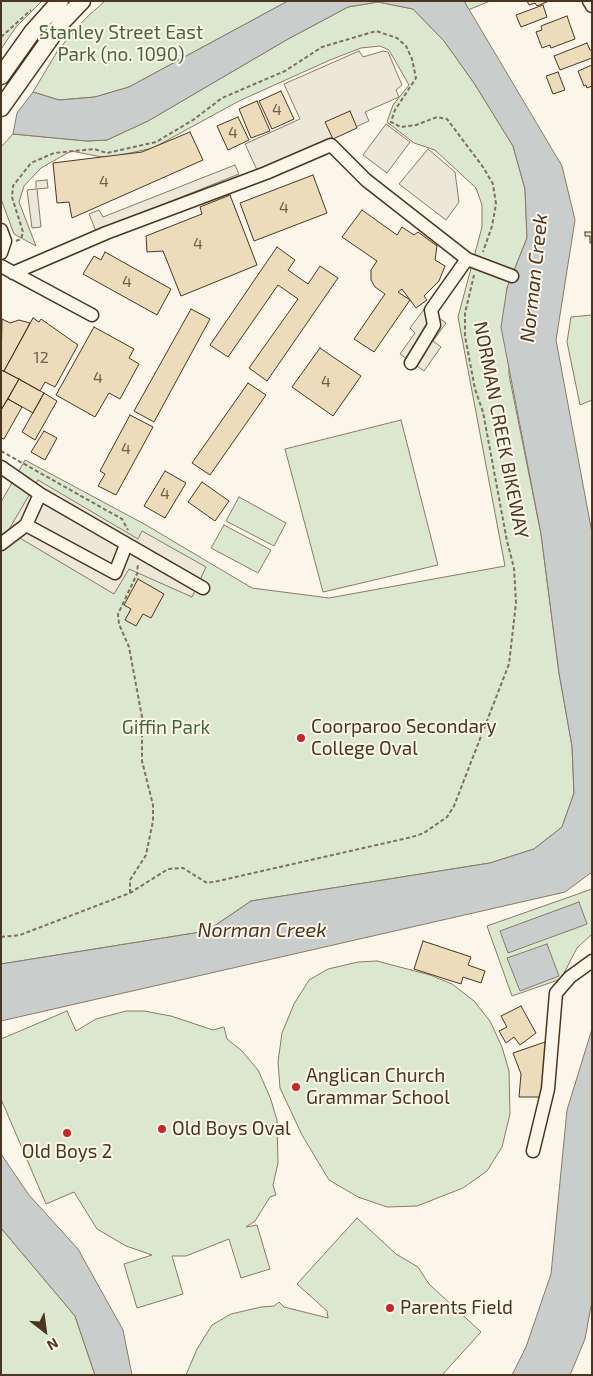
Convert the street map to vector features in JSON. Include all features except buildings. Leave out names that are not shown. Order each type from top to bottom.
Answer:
[{"type":"main road","points":[[1,76],[33,31],[60,1]]},
{"type":"main road","points":[[1,108],[62,22],[82,1]]},
{"type":"street","points":[[589,1],[592,6]]},
{"type":"street","points":[[13,273],[106,233],[266,173],[331,145],[366,180],[473,261],[512,276]]},
{"type":"street","points":[[1,230],[3,248]]},
{"type":"street","points":[[411,363],[434,325],[431,310],[473,261]]},
{"type":"street","points":[[1,266],[92,315]]},
{"type":"street","points":[[1,467],[16,475],[40,494],[203,588]]},
{"type":"street","points":[[1,544],[26,525],[40,494]]},
{"type":"street","points":[[26,525],[115,574],[126,545]]},
{"type":"street","points":[[533,1151],[548,1089],[556,993],[570,977],[592,961]]},
{"type":"path","points":[[1,37],[34,8]]},
{"type":"path","name":"NORMAN CREEK BIKEWAY","points":[[1,937],[20,935],[130,893],[163,872],[176,868],[183,868],[207,883],[412,837],[436,827],[447,817],[454,806],[508,664],[516,602],[514,568],[507,541],[484,412],[476,389],[465,336],[465,312],[473,261],[492,226],[496,204],[493,184],[483,167],[447,119],[437,118],[416,125],[400,127],[391,122],[395,110],[416,78],[412,59],[406,46],[397,38],[376,32],[322,47],[285,70],[222,98],[193,120],[156,142],[107,153],[94,149],[54,153],[31,163],[13,186],[12,197],[23,232],[21,239],[3,248]]},
{"type":"path","points":[[1,451],[122,520],[140,551],[137,574],[118,614],[119,624],[129,647],[142,717],[144,735],[142,761],[152,805],[153,821],[146,855],[130,880],[130,893]]},
{"type":"green space","points":[[1,1],[42,1],[16,27],[1,49]]},
{"type":"green space","name":"Stanley Street East Park (no. 1090)","points":[[105,1],[288,1],[129,87],[95,97],[59,100],[33,92],[58,50],[86,18]]},
{"type":"green space","points":[[464,1],[490,1],[468,10]]},
{"type":"green space","name":"Giffin Park","points":[[378,2],[413,9],[444,41],[474,83],[513,146],[525,189],[527,238],[507,288],[509,375],[541,534],[559,673],[572,746],[574,793],[562,827],[534,849],[490,863],[251,901],[207,931],[1,964],[1,502],[25,460],[146,525],[252,588],[329,598],[505,566],[458,317],[482,227],[482,205],[476,188],[435,150],[414,143],[387,122],[393,105],[409,85],[389,50],[380,46],[361,48],[330,60],[239,101],[153,148],[107,158],[71,151],[41,168],[24,186],[19,202],[36,246],[14,234],[1,199],[1,147],[13,134],[87,141],[107,140],[148,121],[288,39],[348,7]]},
{"type":"green space","points":[[592,315],[592,400],[580,405],[567,342],[571,317]]},
{"type":"green space","points":[[401,420],[438,565],[323,592],[285,449]]},
{"type":"green space","points":[[239,497],[286,523],[274,546],[226,521]]},
{"type":"green space","points":[[224,525],[271,550],[258,573],[211,548]]},
{"type":"green space","points":[[592,889],[592,934],[577,948],[561,979],[512,996],[487,926]]},
{"type":"green space","points":[[377,961],[430,975],[452,984],[474,1001],[490,1021],[502,1047],[509,1071],[510,1114],[502,1147],[487,1171],[463,1188],[417,1206],[387,1207],[358,1197],[329,1180],[302,1135],[280,1088],[278,1062],[282,1033],[294,1004],[309,980],[328,969],[358,962]]},
{"type":"green space","name":"Old Boys Oval","points":[[67,1011],[76,1031],[96,1019],[126,1011],[144,1011],[171,1016],[213,1030],[224,1027],[227,1039],[242,1051],[258,1070],[270,1097],[277,1120],[278,1163],[273,1185],[276,1195],[270,1197],[255,1221],[246,1227],[257,1225],[270,1269],[241,1278],[229,1239],[186,1256],[172,1256],[183,1294],[137,1308],[124,1264],[152,1255],[126,1246],[97,1229],[74,1192],[46,1204],[1,1099],[1,1039]]},
{"type":"green space","points":[[357,1218],[396,1254],[418,1267],[429,1284],[481,1332],[442,1375],[186,1375],[197,1349],[212,1325],[231,1314],[274,1306],[279,1302],[284,1307],[328,1318],[327,1311],[297,1284]]},
{"type":"green space","points":[[1,1228],[75,1316],[95,1375],[1,1375]]},
{"type":"shaded area","points":[[359,51],[363,57],[383,51],[388,52],[402,85],[396,90],[399,97],[365,112],[369,121],[257,170],[245,144],[300,119],[284,84]]},
{"type":"shaded area","points":[[386,124],[410,142],[387,173],[363,155]]},
{"type":"shaded area","points":[[428,149],[455,172],[459,202],[446,220],[399,184]]},
{"type":"shaded area","points":[[235,165],[239,174],[96,231],[89,214],[99,210],[103,217]]},
{"type":"shaded area","points":[[47,180],[48,188],[37,189],[41,227],[32,228],[27,190],[36,189],[36,181]]},
{"type":"shaded area","points":[[425,308],[446,323],[433,341],[441,347],[424,371],[400,354],[415,333],[410,328]]},
{"type":"shaded area","points":[[38,480],[138,539],[142,531],[206,567],[192,597],[129,569],[114,594],[8,531]]},
{"type":"water","name":"Norman Creek","points":[[288,1],[464,1],[562,166],[575,220],[556,340],[592,533],[592,872],[565,892],[1,1021],[1,964],[207,931],[251,901],[490,863],[534,849],[562,827],[574,793],[572,746],[559,673],[541,534],[501,327],[507,288],[527,238],[525,189],[513,146],[474,83],[444,41],[413,9],[378,2],[348,7],[288,39],[148,121],[107,140],[87,141],[13,134],[17,113],[33,92],[59,100],[95,97],[129,87]]},
{"type":"water","points":[[579,902],[587,924],[508,953],[500,931]]},
{"type":"water","points":[[547,944],[559,976],[520,991],[507,958]]},
{"type":"water","points":[[592,1029],[592,1301],[585,1339],[570,1375],[512,1375],[526,1347],[551,1274],[567,1110]]},
{"type":"water","points":[[1,1154],[29,1195],[78,1249],[123,1330],[132,1375],[95,1375],[75,1316],[1,1228]]},
{"type":"place","name":"Coorparoo Secondary College Oval","points":[[301,738]]},
{"type":"place","name":"Anglican Church Grammar School","points":[[296,1087]]},
{"type":"place","name":"Old Boys Oval","points":[[162,1129]]},
{"type":"place","name":"Old Boys 2","points":[[67,1133]]},
{"type":"place","name":"Parents Field","points":[[390,1308]]}]
